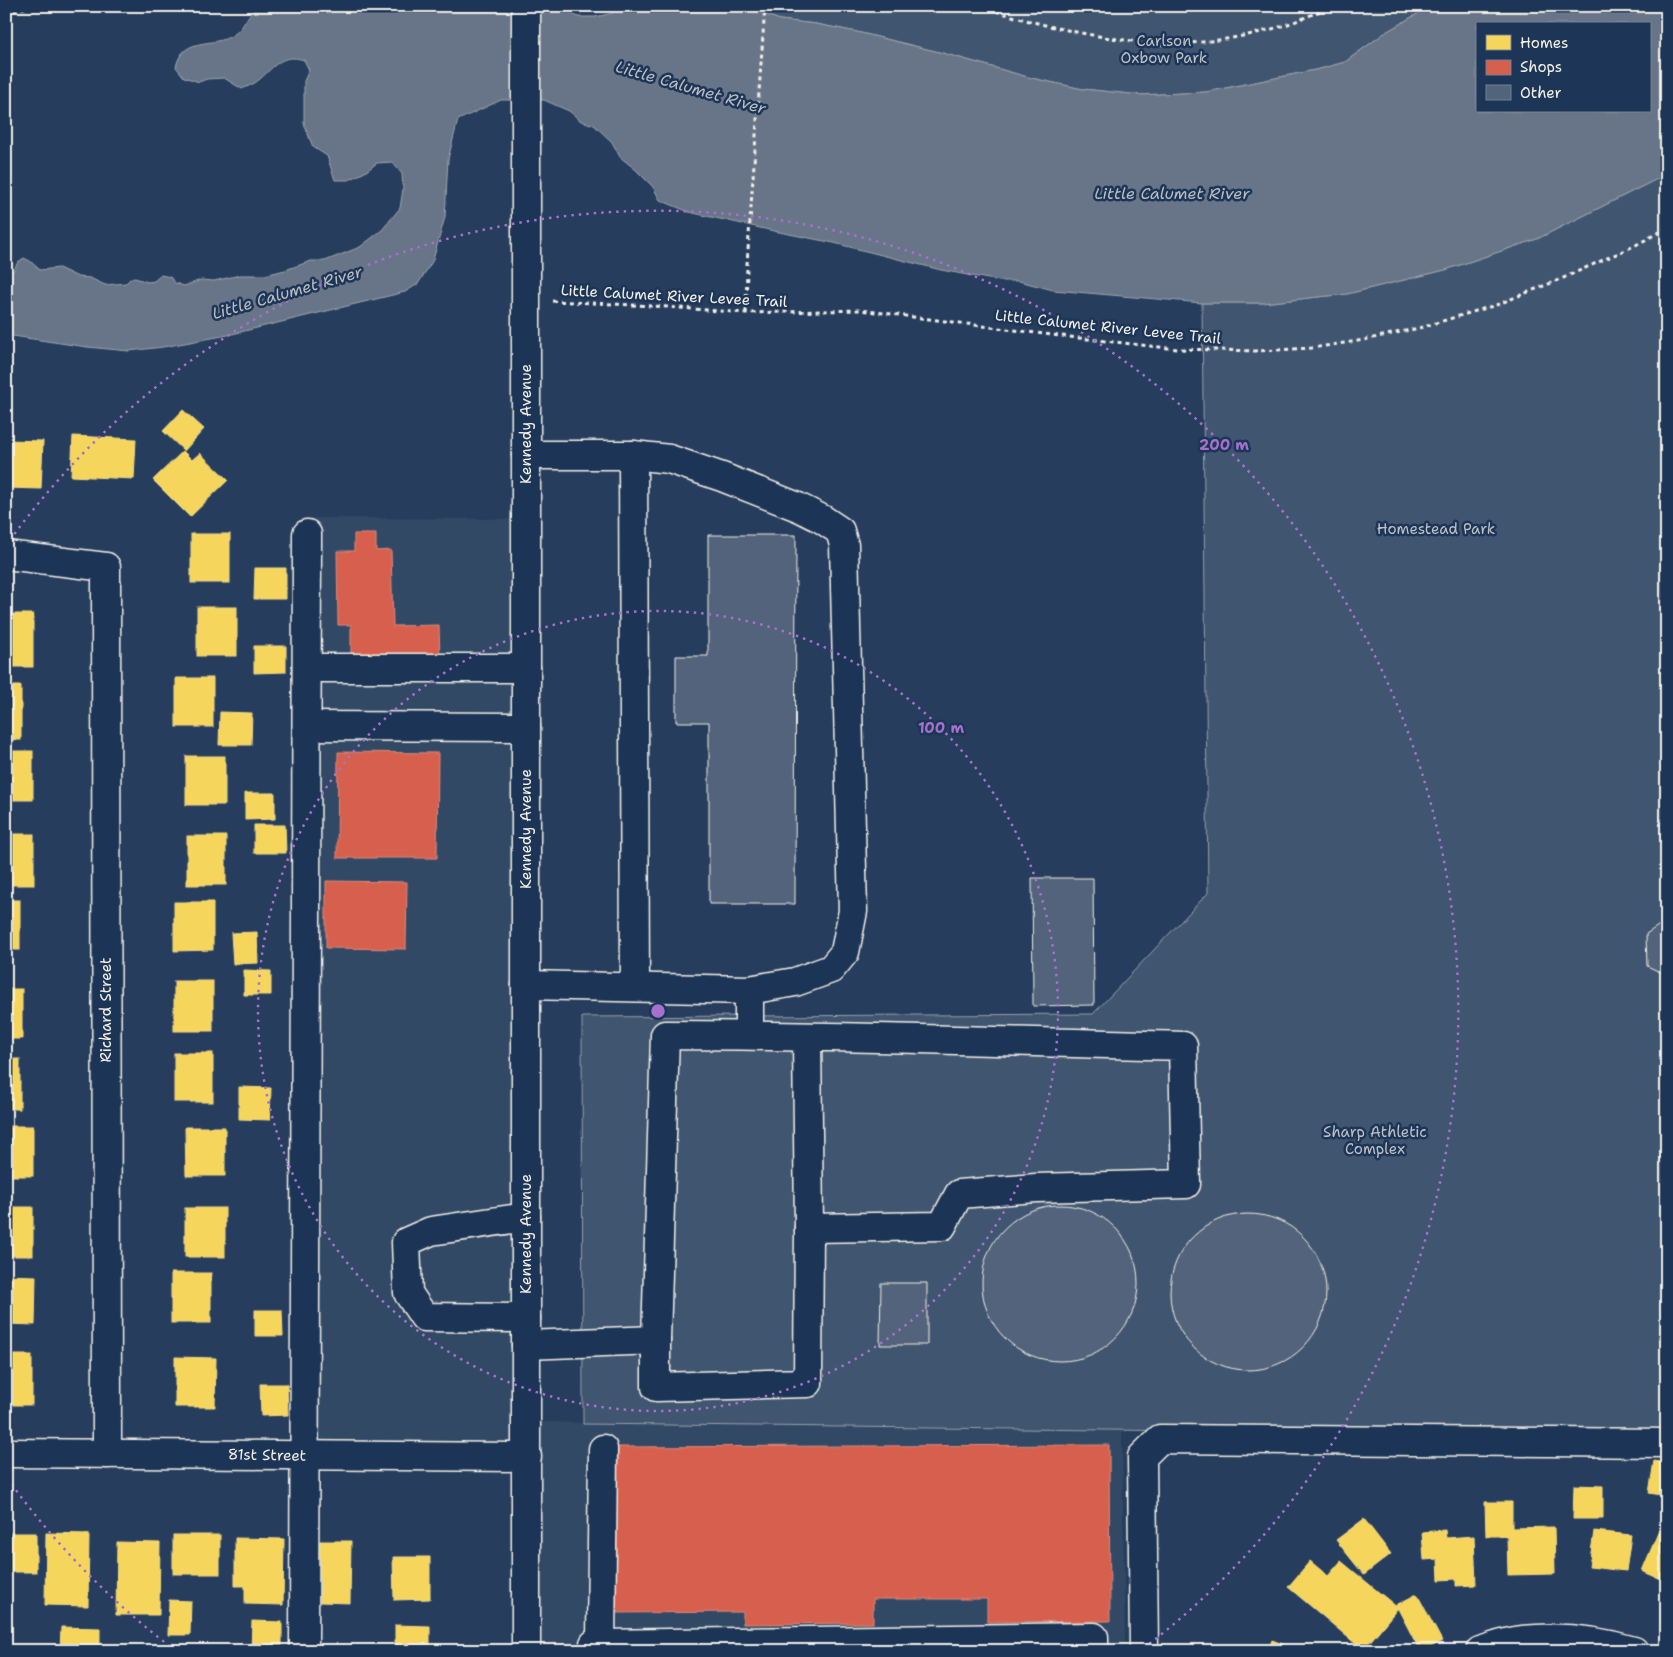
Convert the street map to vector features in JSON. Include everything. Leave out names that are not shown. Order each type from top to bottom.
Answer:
[{"type":"street","name":"Kennedy Avenue","points":[[526,6],[526,1651]]},
{"type":"street","points":[[526,454],[633,456],[669,459],[722,477],[798,507],[840,531],[844,545],[854,911],[846,952],[831,969],[795,982],[749,990],[526,985]]},
{"type":"street","points":[[633,456],[635,987]]},
{"type":"street","points":[[304,1651],[307,534]]},
{"type":"street","name":"Richard Street","points":[[6,555],[106,567],[107,1454]]},
{"type":"street","points":[[307,668],[526,668]]},
{"type":"street","points":[[307,726],[526,727]]},
{"type":"street","points":[[749,990],[749,1035]]},
{"type":"street","points":[[807,1037],[808,1383],[656,1387],[666,1035],[749,1035],[1183,1046],[1186,1184],[1036,1188],[959,1194],[942,1226],[809,1228]]},
{"type":"street","points":[[526,1217],[431,1231],[406,1242],[408,1292],[424,1316],[526,1318]]},
{"type":"street","points":[[526,1345],[656,1340]]},
{"type":"street","points":[[1144,1651],[1142,1457],[1160,1439],[1667,1443]]},
{"type":"street","points":[[603,1449],[598,1647],[809,1646],[1094,1637],[1094,1651]]},
{"type":"street","name":"81st Street","points":[[6,1453],[527,1457]]},
{"type":"street","points":[[1480,1651],[1520,1640],[1568,1645],[1612,1644],[1634,1651]]},
{"type":"path","points":[[6,14],[32,6]]},
{"type":"path","points":[[746,313],[747,264],[765,6]]},
{"type":"path","points":[[981,6],[1095,36],[1166,44],[1238,37],[1309,17],[1329,6]]},
{"type":"path","name":"Little Calumet River Levee Trail","points":[[526,300],[653,306],[746,313],[860,310],[1178,349],[1258,351],[1312,348],[1364,340],[1419,328],[1496,305],[1561,279],[1634,246],[1667,228]]},
{"type":"shaded area","points":[[303,518],[517,519],[520,1449],[299,1448],[296,735]]},
{"type":"shaded area","points":[[534,1422],[1122,1430],[1125,1651],[534,1651]]},
{"type":"green space","name":"Carlson Oxbow Park","points":[[740,6],[1428,6],[1386,32],[1345,62],[1320,69],[1206,92],[1140,95],[1083,89],[1031,78],[939,52],[857,32],[816,24],[780,20]]},
{"type":"green space","name":"Homestead Park","points":[[1667,174],[1667,1433],[1368,1433],[583,1424],[582,1017],[1093,1014],[1208,893],[1202,303],[1262,303],[1347,294],[1445,270],[1537,239]]},
{"type":"water","name":"Little Calumet River","points":[[261,6],[293,6],[313,11],[328,6],[487,6],[500,11],[568,10],[578,17],[595,17],[613,13],[621,6],[740,6],[780,20],[816,24],[857,32],[939,52],[1031,78],[1083,89],[1140,95],[1206,92],[1320,69],[1345,62],[1386,32],[1428,6],[1667,6],[1667,174],[1537,239],[1445,270],[1347,294],[1262,303],[1202,303],[1053,290],[1019,281],[999,281],[941,270],[834,243],[689,212],[660,200],[653,187],[620,157],[612,142],[594,125],[581,121],[569,111],[544,100],[501,100],[458,120],[448,159],[445,217],[433,260],[418,284],[405,292],[228,335],[129,351],[6,335],[6,270],[13,271],[18,262],[24,258],[40,270],[59,268],[78,277],[90,278],[105,285],[126,283],[130,279],[135,278],[148,282],[154,281],[161,275],[170,277],[175,283],[184,286],[201,280],[214,281],[240,275],[265,275],[311,261],[325,261],[360,247],[382,230],[400,208],[403,189],[402,174],[392,162],[377,163],[349,180],[335,180],[327,156],[313,147],[304,124],[304,81],[309,70],[304,60],[290,58],[279,62],[256,82],[242,89],[224,78],[207,79],[199,82],[184,77],[176,67],[180,56],[186,50],[193,46],[229,37],[240,29],[249,15]]},
{"type":"building: Homes","points":[[183,410],[204,429],[184,451],[163,431]]},
{"type":"building: Homes","points":[[73,436],[136,439],[134,479],[71,476]]},
{"type":"building: Homes","points":[[6,440],[43,441],[41,489],[6,488]]},
{"type":"building: Homes","points":[[183,451],[192,460],[200,453],[228,480],[190,517],[153,480]]},
{"type":"building: Homes","points":[[191,534],[230,534],[230,583],[191,583]]},
{"type":"building: Homes","points":[[255,568],[286,568],[286,599],[254,599]]},
{"type":"building: Homes","points":[[197,607],[237,607],[237,656],[197,656]]},
{"type":"building: Homes","points":[[6,614],[33,614],[33,667],[6,667]]},
{"type":"building: Homes","points":[[254,646],[286,646],[286,672],[254,673]]},
{"type":"building: Homes","points":[[176,678],[213,678],[213,727],[176,727]]},
{"type":"building: Homes","points":[[6,686],[21,686],[21,740],[6,740]]},
{"type":"building: Homes","points":[[220,712],[252,713],[251,745],[219,745]]},
{"type":"building: Homes","points":[[6,751],[33,751],[33,800],[6,800]]},
{"type":"building: Homes","points":[[186,756],[225,756],[225,805],[186,805]]},
{"type":"building: Homes","points":[[245,793],[275,793],[275,819],[245,820]]},
{"type":"building: Homes","points":[[254,825],[285,825],[286,853],[254,853]]},
{"type":"building: Homes","points":[[6,834],[34,834],[34,885],[6,885]]},
{"type":"building: Homes","points":[[187,836],[226,836],[226,885],[187,885]]},
{"type":"building: Homes","points":[[6,900],[20,900],[20,950],[6,950]]},
{"type":"building: Homes","points":[[174,902],[213,902],[213,950],[174,951]]},
{"type":"building: Homes","points":[[257,932],[258,963],[233,964],[231,933]]},
{"type":"building: Homes","points":[[244,970],[271,971],[271,995],[244,995]]},
{"type":"building: Homes","points":[[174,981],[213,981],[213,1031],[174,1031]]},
{"type":"building: Homes","points":[[6,989],[22,989],[22,1039],[6,1039]]},
{"type":"building: Homes","points":[[174,1053],[213,1053],[213,1102],[174,1102]]},
{"type":"building: Homes","points":[[6,1059],[20,1059],[20,1109],[6,1109]]},
{"type":"building: Homes","points":[[239,1087],[271,1088],[270,1120],[239,1119]]},
{"type":"building: Homes","points":[[6,1126],[33,1126],[33,1176],[6,1176]]},
{"type":"building: Homes","points":[[185,1127],[225,1127],[225,1176],[186,1176]]},
{"type":"building: Homes","points":[[6,1207],[33,1207],[33,1256],[6,1256]]},
{"type":"building: Homes","points":[[185,1208],[225,1208],[225,1257],[185,1257]]},
{"type":"building: Homes","points":[[171,1273],[211,1273],[211,1323],[171,1323]]},
{"type":"building: Homes","points":[[6,1275],[36,1276],[35,1325],[6,1324]]},
{"type":"building: Homes","points":[[255,1310],[282,1310],[283,1336],[255,1336]]},
{"type":"building: Homes","points":[[6,1355],[32,1355],[32,1405],[6,1405]]},
{"type":"building: Homes","points":[[175,1357],[216,1358],[215,1407],[175,1407]]},
{"type":"building: Homes","points":[[260,1384],[287,1384],[288,1415],[261,1416]]},
{"type":"building: Homes","points":[[1654,1461],[1667,1463],[1667,1496],[1649,1493]]},
{"type":"building: Homes","points":[[1574,1485],[1603,1486],[1603,1519],[1573,1519]]},
{"type":"building: Homes","points":[[1485,1502],[1512,1502],[1512,1528],[1554,1527],[1555,1574],[1508,1575],[1507,1536],[1486,1536]]},
{"type":"building: Homes","points":[[1364,1519],[1391,1554],[1364,1575],[1336,1540]]},
{"type":"building: Homes","points":[[1667,1527],[1667,1582],[1642,1571],[1660,1528],[1665,1530]]},
{"type":"building: Homes","points":[[1445,1530],[1446,1538],[1474,1536],[1476,1585],[1456,1586],[1456,1579],[1439,1580],[1438,1559],[1424,1560],[1422,1532]]},
{"type":"building: Homes","points":[[1594,1531],[1631,1535],[1626,1571],[1589,1567]]},
{"type":"building: Homes","points":[[6,1533],[36,1533],[36,1572],[6,1572]]},
{"type":"building: Homes","points":[[46,1533],[89,1534],[88,1606],[45,1605]]},
{"type":"building: Homes","points":[[173,1535],[220,1535],[220,1574],[173,1574]]},
{"type":"building: Homes","points":[[235,1538],[284,1539],[283,1605],[245,1604],[245,1586],[235,1586]]},
{"type":"building: Homes","points":[[320,1541],[351,1541],[350,1603],[320,1602]]},
{"type":"building: Homes","points":[[117,1542],[160,1543],[159,1615],[116,1615]]},
{"type":"building: Homes","points":[[393,1557],[430,1557],[430,1599],[394,1600]]},
{"type":"building: Homes","points":[[1310,1561],[1328,1576],[1341,1561],[1398,1608],[1363,1650],[1288,1587]]},
{"type":"building: Homes","points":[[1417,1594],[1442,1641],[1424,1651],[1420,1651],[1396,1605]]},
{"type":"building: Homes","points":[[169,1600],[191,1601],[190,1635],[168,1635]]},
{"type":"building: Homes","points":[[252,1621],[282,1622],[282,1651],[251,1651]]},
{"type":"building: Homes","points":[[395,1625],[430,1626],[430,1651],[395,1651]]},
{"type":"building: Homes","points":[[61,1627],[100,1628],[100,1651],[60,1651]]},
{"type":"building: Homes","points":[[1272,1640],[1301,1651],[1268,1651]]},
{"type":"building: Homes","points":[[1205,1645],[1220,1651],[1202,1651]]},
{"type":"building: Shops","points":[[354,534],[376,534],[376,551],[391,550],[393,626],[439,625],[440,659],[351,661],[351,625],[338,625],[337,551],[354,551]]},
{"type":"building: Shops","points":[[338,752],[438,753],[437,858],[337,858]]},
{"type":"building: Shops","points":[[326,881],[407,882],[406,949],[326,948]]},
{"type":"building: Shops","points":[[1109,1445],[1110,1621],[987,1622],[987,1599],[873,1599],[873,1623],[743,1624],[743,1612],[613,1613],[613,1447]]},
{"type":"building: Other","points":[[708,535],[796,535],[795,904],[709,904],[709,722],[676,722],[676,656],[708,656]]},
{"type":"building: Other","points":[[1032,878],[1093,878],[1094,1005],[1033,1006]]},
{"type":"building: Other","points":[[1667,920],[1667,975],[1647,966],[1646,934]]},
{"type":"building: Other","points":[[1060,1205],[1090,1211],[1115,1228],[1132,1253],[1138,1283],[1132,1313],[1115,1338],[1090,1355],[1060,1361],[1030,1355],[1005,1338],[988,1313],[982,1283],[988,1253],[1005,1228],[1030,1211]]},
{"type":"building: Other","points":[[1248,1214],[1278,1220],[1303,1237],[1320,1262],[1326,1292],[1320,1322],[1303,1347],[1278,1364],[1248,1370],[1218,1364],[1193,1347],[1176,1322],[1170,1292],[1176,1262],[1193,1237],[1218,1220]]},
{"type":"building: Other","points":[[881,1283],[927,1283],[927,1345],[880,1345]]},
{"type":"park label","name":"Sharp Athletic Complex","points":[[1375,1140]]}]
